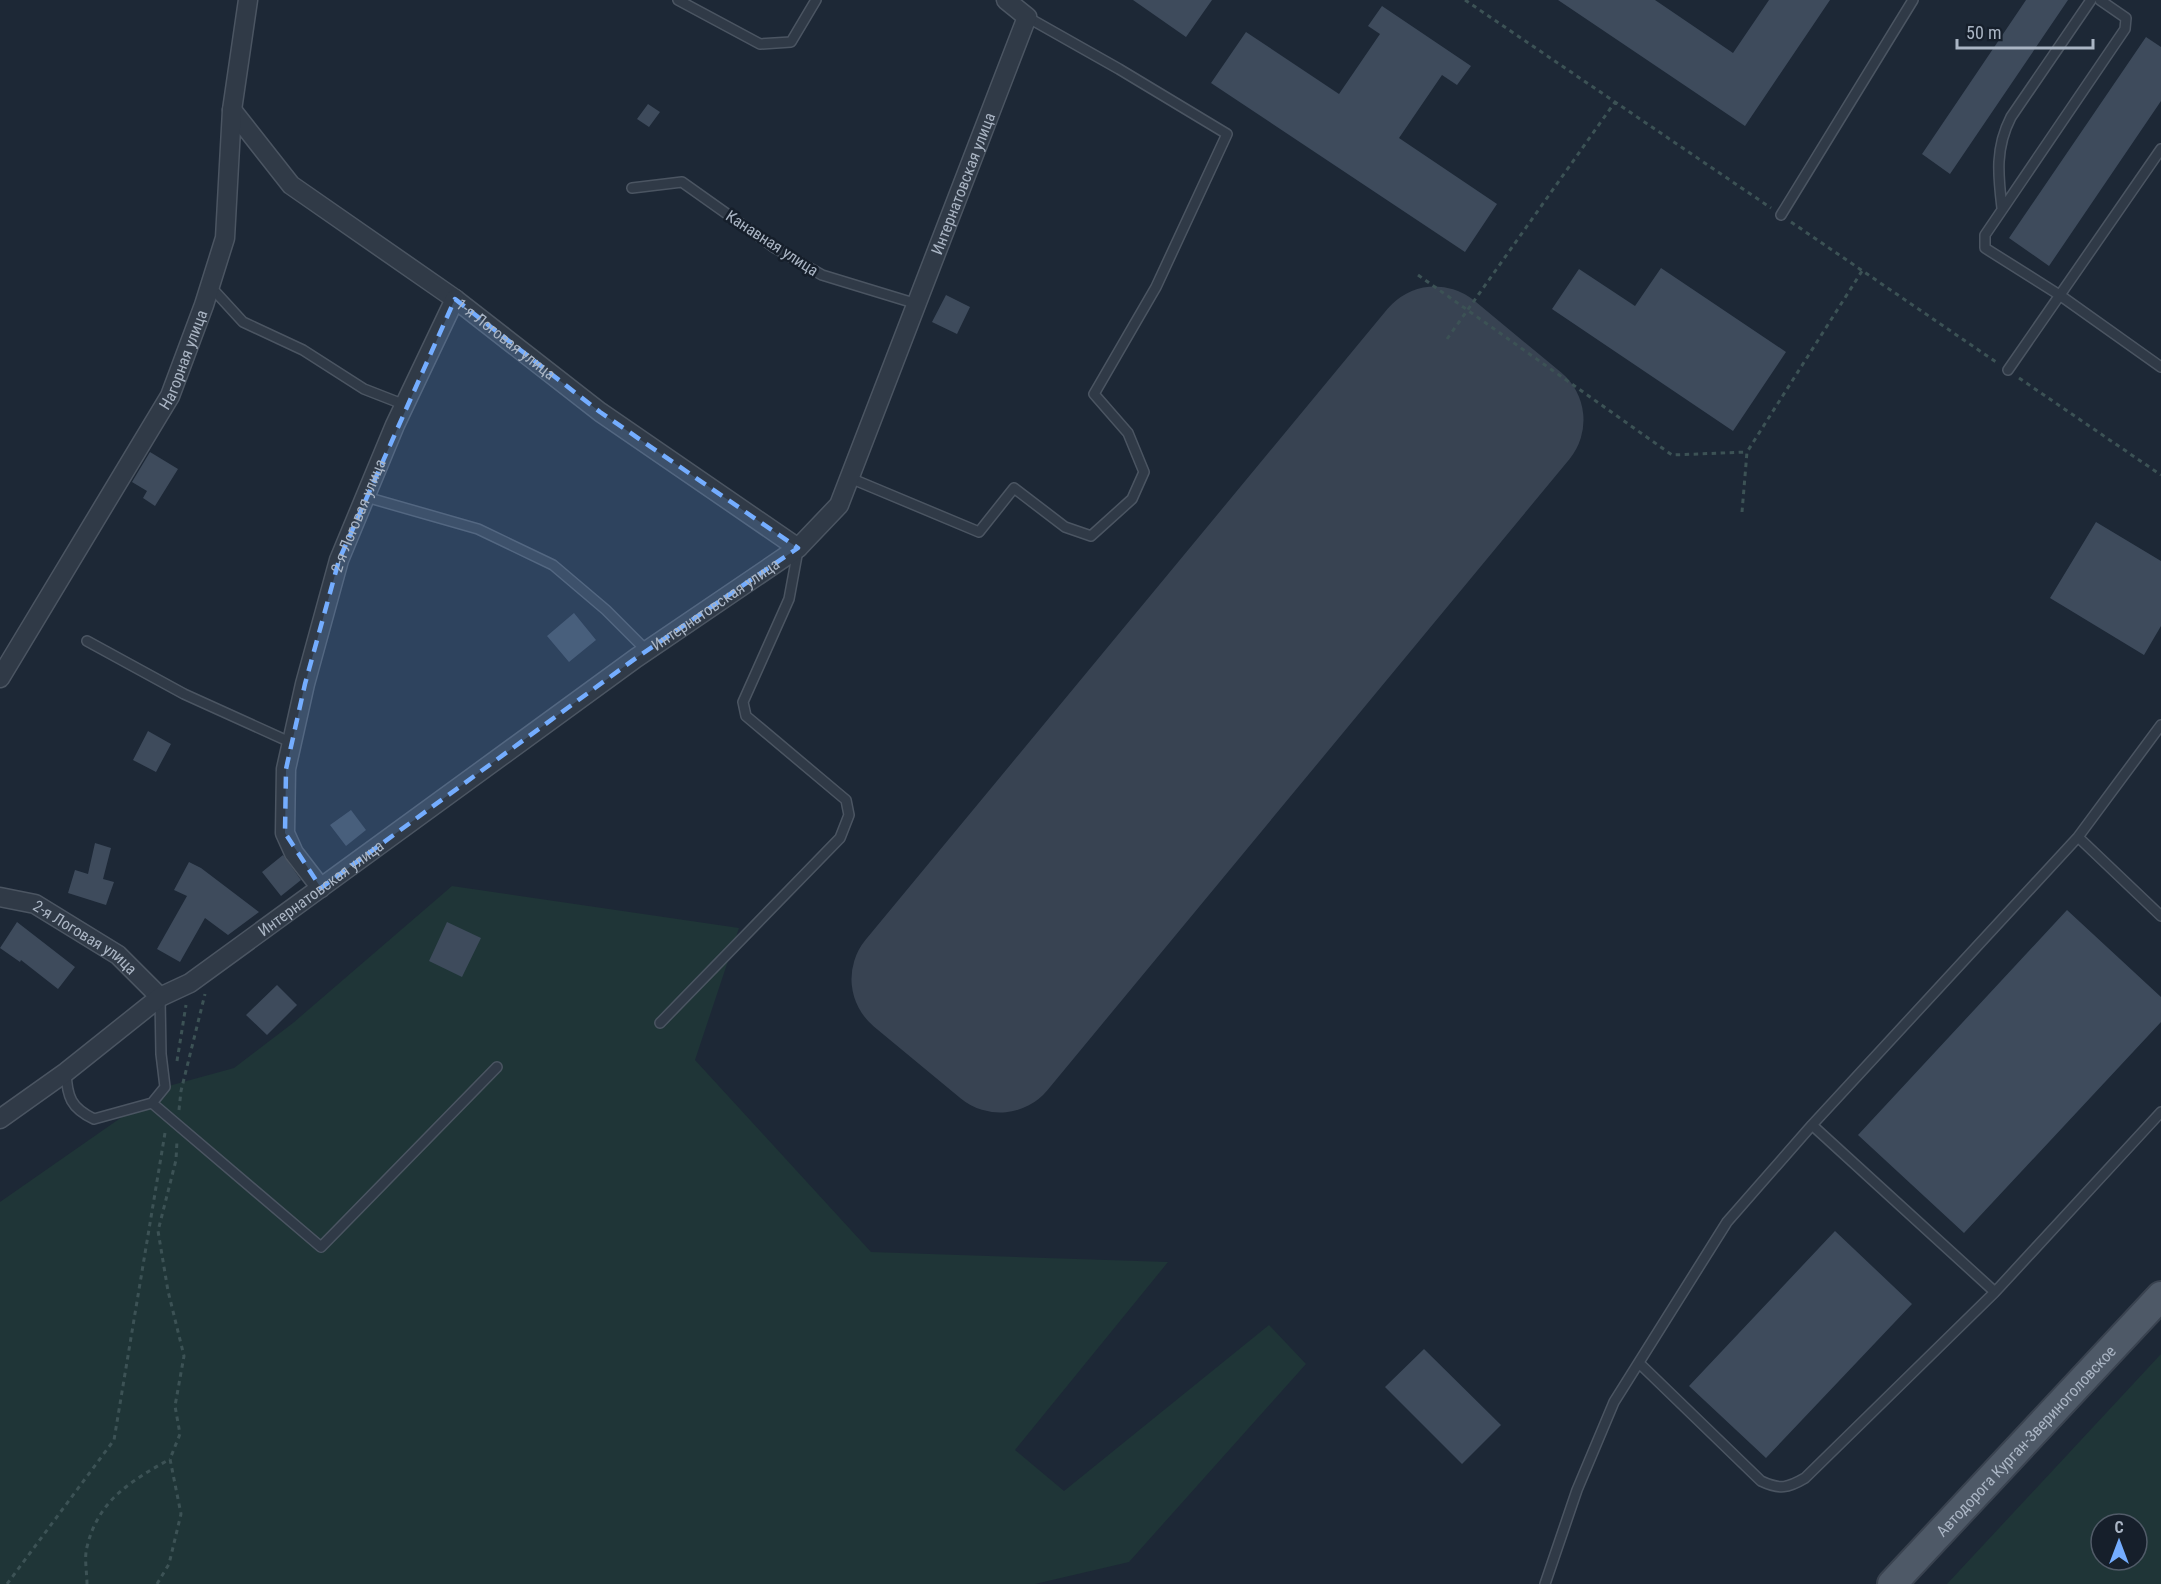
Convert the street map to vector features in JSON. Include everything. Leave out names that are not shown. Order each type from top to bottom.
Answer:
[{"type":"main road","name":"Автодорога Курган-Звериноголовское","points":[[1892,1584],[2161,1296]]},
{"type":"street","name":"Нагорная улица","points":[[0,678],[170,396],[225,238],[232,110],[248,0]]},
{"type":"street","points":[[1006,0],[1027,17]]},
{"type":"street","name":"Интернатовская улица","points":[[0,1119],[66,1072],[160,997],[190,983],[647,651],[798,548],[839,505],[1027,17]]},
{"type":"street","name":"1-я Логовая улица","points":[[232,110],[291,186],[455,299],[600,412],[798,548]]},
{"type":"street","name":"2-я Логовая улица","points":[[321,888],[294,853],[285,833],[286,769],[339,560],[455,299]]},
{"type":"street","name":"2-я Логовая улица","points":[[0,897],[34,904],[118,955],[160,997]]},
{"type":"lane","points":[[678,0],[760,44],[791,42],[816,0]]},
{"type":"lane","points":[[1781,215],[1913,0]]},
{"type":"lane","points":[[2002,208],[1997,162],[2001,136],[2011,117],[2091,0]]},
{"type":"lane","points":[[2100,0],[2126,18],[2125,29],[2002,208],[1985,235],[1985,249],[2061,296],[2161,367]]},
{"type":"lane","points":[[849,478],[979,532],[1014,488],[1065,527],[1092,536],[1132,499],[1144,472],[1128,433],[1094,394],[1156,286],[1227,134],[1027,17]]},
{"type":"lane","points":[[2008,370],[2161,149]]},
{"type":"lane","name":"Канавная улица","points":[[632,188],[682,182],[775,249],[822,275],[917,304]]},
{"type":"lane","points":[[210,286],[243,322],[303,350],[364,388],[406,406]]},
{"type":"lane","points":[[366,496],[478,529],[553,565],[606,610],[647,651]]},
{"type":"lane","points":[[660,1023],[840,838],[849,815],[846,800],[746,716],[743,702],[789,598],[798,548]]},
{"type":"lane","points":[[87,641],[184,694],[292,743]]},
{"type":"lane","points":[[1545,1584],[1577,1490],[1614,1402],[1727,1222],[1812,1125],[2078,837],[2161,725]]},
{"type":"lane","points":[[2078,837],[2161,916]]},
{"type":"lane","points":[[66,1072],[66,1095],[78,1111],[94,1119],[152,1103],[165,1087],[161,1054],[160,997]]},
{"type":"lane","points":[[152,1103],[321,1247],[497,1067]]},
{"type":"lane","points":[[1639,1363],[1761,1481],[1776,1488],[1789,1488],[1805,1478],[1995,1292],[2161,1112]]},
{"type":"lane","points":[[1812,1125],[1995,1292]]},
{"type":"path","points":[[1465,0],[2161,474]]},
{"type":"path","points":[[1447,339],[1615,102]]},
{"type":"path","points":[[1742,512],[1747,452],[1862,271]]},
{"type":"path","points":[[1418,275],[1672,455],[1747,452]]},
{"type":"path","points":[[157,1584],[169,1564],[181,1514],[170,1459],[180,1434],[175,1406],[184,1356],[168,1291],[158,1231],[176,1160],[181,1091],[212,967]]},
{"type":"path","points":[[175,1072],[190,983]]},
{"type":"path","points":[[7,1584],[114,1440],[168,1117]]},
{"type":"path","points":[[87,1584],[86,1548],[100,1514],[128,1482],[170,1459]]},
{"type":"highlighted area","points":[[455,299],[600,412],[798,548],[636,658],[321,888],[285,833],[286,769],[305,684],[339,560]]},
{"type":"green space","points":[[452,886],[739,928],[695,1060],[871,1252],[1168,1262],[1015,1450],[1064,1491],[1269,1325],[1306,1364],[1129,1562],[1035,1584],[0,1584],[0,1202],[165,1087],[234,1068],[293,1023]]},
{"type":"green space","points":[[2161,1354],[2161,1584],[1947,1584]]},
{"type":"building","points":[[1133,0],[1212,0],[1186,37]]},
{"type":"building","points":[[1558,0],[1655,0],[1733,53],[1769,0],[1830,0],[1745,126]]},
{"type":"building","points":[[2026,0],[2068,0],[1950,174],[1922,154]]},
{"type":"building","points":[[1382,6],[1471,66],[1457,85],[1442,75],[1399,138],[1497,204],[1465,252],[1211,83],[1246,32],[1339,94],[1380,34],[1368,26]]},
{"type":"building","points":[[2146,37],[2161,47],[2161,101],[2049,266],[2009,238]]},
{"type":"building","points":[[648,104],[660,112],[649,127],[637,119]]},
{"type":"building","points":[[1661,268],[1786,352],[1733,431],[1552,309],[1579,269],[1635,306]]},
{"type":"building","points":[[946,295],[970,307],[957,334],[932,322]]},
{"type":"building","points":[[150,452],[178,469],[155,506],[143,498],[147,491],[132,482]]},
{"type":"building","points":[[2096,522],[2161,561],[2161,626],[2144,655],[2050,598]]},
{"type":"building","points":[[574,613],[596,640],[569,662],[547,636]]},
{"type":"building","points":[[148,731],[171,744],[156,772],[133,760]]},
{"type":"building","points":[[351,810],[366,830],[346,846],[330,825]]},
{"type":"building","points":[[95,843],[111,848],[103,879],[114,882],[106,905],[68,893],[75,870],[88,874]]},
{"type":"building","points":[[283,855],[301,880],[281,896],[262,872]]},
{"type":"building","points":[[189,862],[201,868],[259,912],[228,935],[205,918],[180,962],[157,949],[187,896],[174,890]]},
{"type":"building","points":[[2067,910],[2161,997],[2161,1022],[1964,1233],[1858,1135]]},
{"type":"building","points":[[17,922],[75,967],[58,989],[21,960],[20,962],[0,948]]},
{"type":"building","points":[[447,922],[481,938],[462,977],[429,961]]},
{"type":"building","points":[[277,985],[297,1005],[267,1035],[246,1015]]},
{"type":"building","points":[[1835,1231],[1912,1304],[1766,1458],[1689,1386]]},
{"type":"building","points":[[1424,1349],[1501,1425],[1462,1464],[1385,1387]]},
{"type":"runway","points":[[1435,348],[1522,420],[1000,1051],[913,979],[1435,348]]}]
